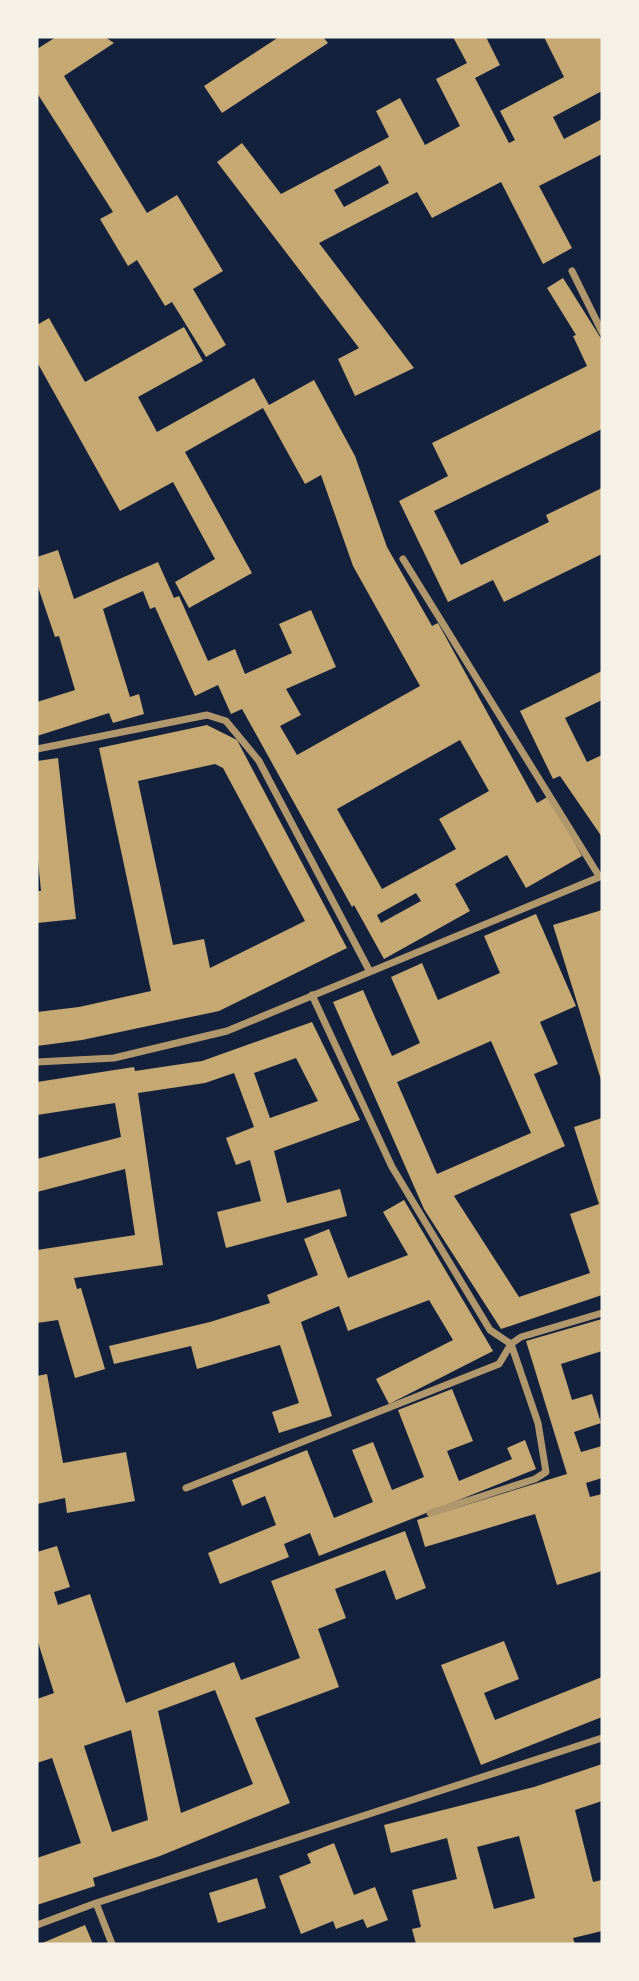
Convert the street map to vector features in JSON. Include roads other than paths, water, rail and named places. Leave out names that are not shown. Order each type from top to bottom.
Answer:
[{"type":"street","points":[[572,271],[602,332]]},
{"type":"street","points":[[37,1062],[114,1058],[228,1031],[369,970],[601,876],[403,559]]},
{"type":"street","points":[[37,749],[207,715],[226,721],[259,761],[369,970]]},
{"type":"street","points":[[312,995],[392,1167],[490,1330],[510,1344],[538,1423],[546,1472],[535,1479],[430,1513]]},
{"type":"street","points":[[186,1488],[499,1364],[510,1344],[521,1337],[602,1313]]},
{"type":"street","points":[[37,1925],[96,1903],[602,1738]]},
{"type":"street","points":[[96,1903],[112,1944]]}]
